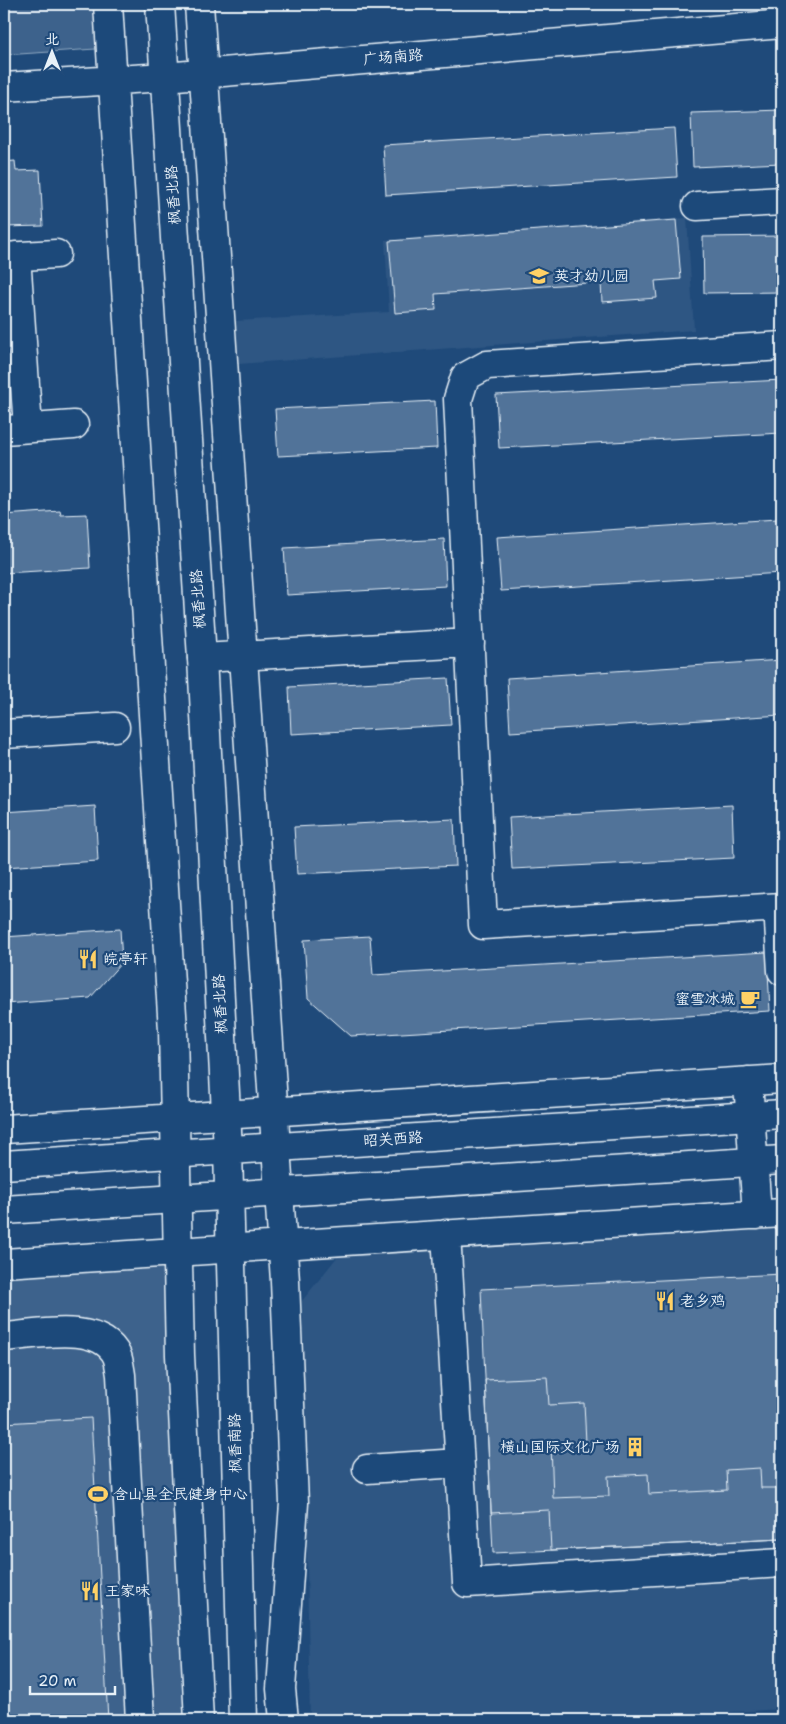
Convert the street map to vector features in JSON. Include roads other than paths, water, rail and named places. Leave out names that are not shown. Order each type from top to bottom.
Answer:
[{"type":"street","points":[[108,4],[173,1030],[178,1251],[188,1525],[199,1720]]},
{"type":"street","name":"枫香北路","points":[[160,4],[202,658],[230,1196]]},
{"type":"street","points":[[199,4],[282,1245],[294,1503],[281,1689],[284,1720]]},
{"type":"street","name":"广场南路","points":[[4,87],[165,77],[782,24]]},
{"type":"street","points":[[697,206],[782,201]]},
{"type":"street","points":[[56,254],[10,256],[16,429],[74,425]]},
{"type":"street","points":[[782,346],[488,365],[465,377],[458,399],[484,925],[780,907],[782,970]]},
{"type":"street","points":[[202,658],[470,643]]},
{"type":"street","points":[[4,734],[115,727]]},
{"type":"street","points":[[4,1129],[782,1079]]},
{"type":"street","points":[[4,1263],[770,1214],[753,1162],[748,1081]]},
{"type":"street","name":"昭关西路","points":[[4,1165],[782,1114]]},
{"type":"street","points":[[4,1210],[782,1160]]},
{"type":"street","name":"枫香南路","points":[[230,1196],[242,1720]]},
{"type":"street","points":[[446,1234],[467,1584],[782,1563]]},
{"type":"street","points":[[4,1337],[82,1332],[98,1336],[117,1356],[121,1375],[140,1720]]},
{"type":"street","points":[[368,1469],[460,1463]]},
{"type":"place","name":"英才幼儿园","points":[[539,276]]},
{"type":"place","name":"皖亭轩","points":[[88,959]]},
{"type":"place","name":"蜜雪冰城","points":[[750,999]]},
{"type":"place","name":"老乡鸡","points":[[665,1301]]},
{"type":"place","name":"横山国际文化广场","points":[[635,1447]]},
{"type":"place","name":"含山县全民健身中心","points":[[98,1494]]},
{"type":"place","name":"王家味","points":[[90,1591]]}]
